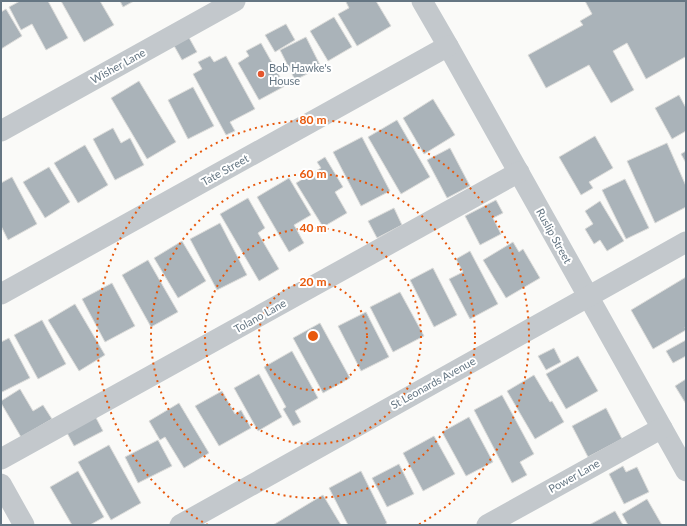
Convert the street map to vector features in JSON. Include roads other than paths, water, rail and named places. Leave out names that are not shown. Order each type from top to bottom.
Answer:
[{"type":"street","name":"Wisher Lane","points":[[1,131],[235,1]]},
{"type":"street","name":"Ruslip Street","points":[[422,1],[686,471]]},
{"type":"street","name":"Tate Street","points":[[1,294],[448,46]]},
{"type":"street","name":"Tolano Lane","points":[[1,459],[519,172]]},
{"type":"street","name":"St Leonards Avenue","points":[[180,525],[686,242]]},
{"type":"street","name":"Power Lane","points":[[487,525],[662,428]]},
{"type":"street","points":[[1,484],[24,525]]},
{"type":"place","name":"Bob Hawke's House","points":[[261,74]]}]
